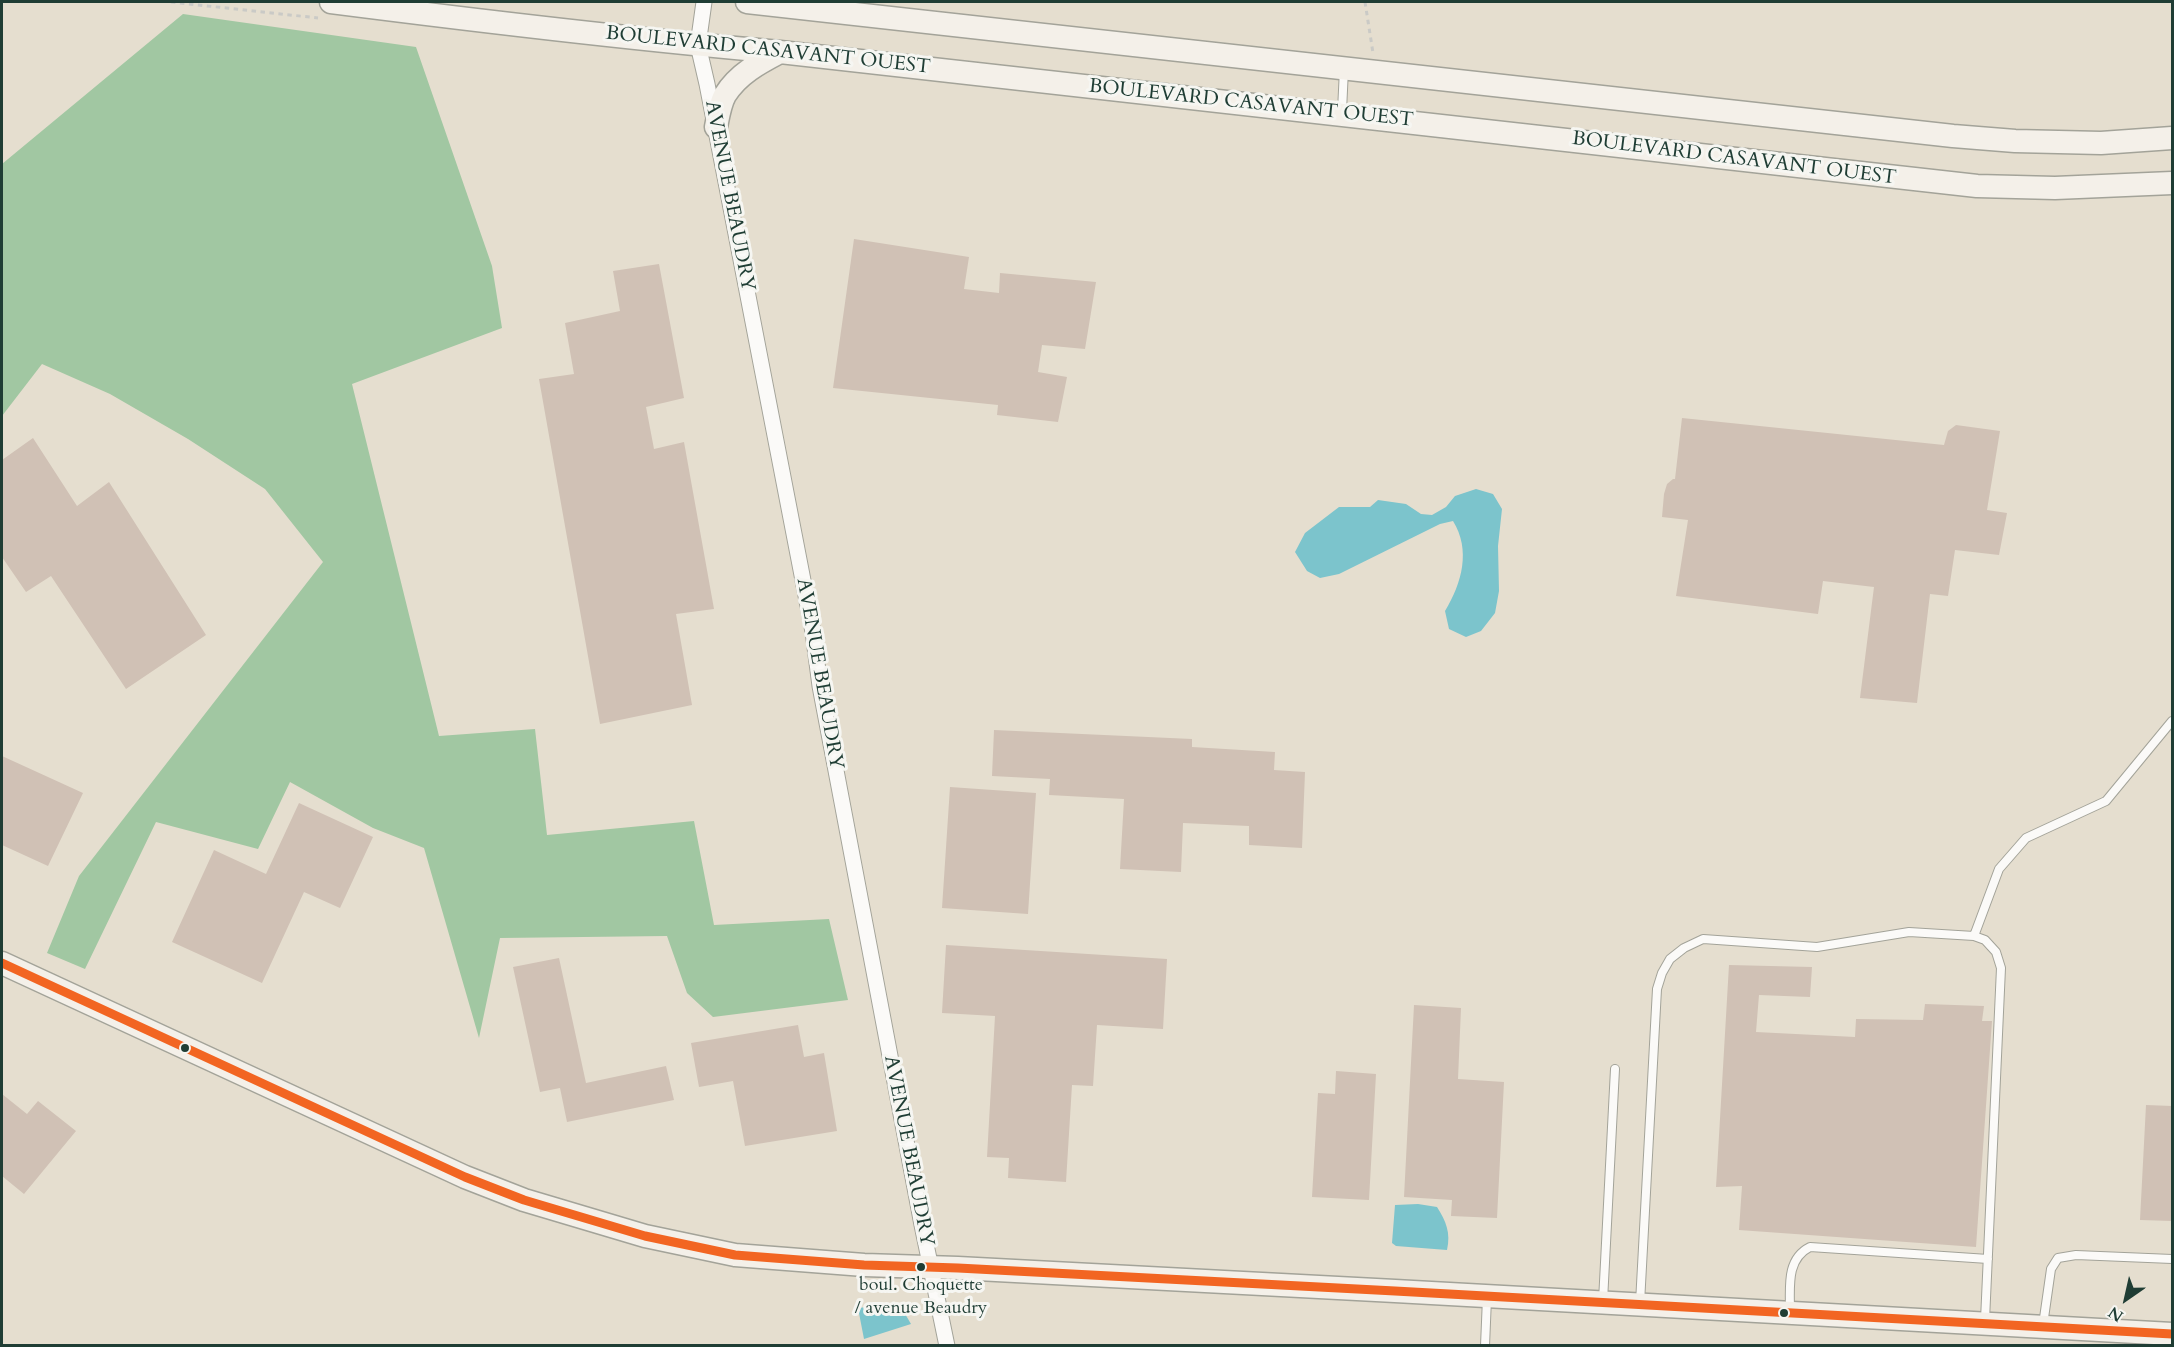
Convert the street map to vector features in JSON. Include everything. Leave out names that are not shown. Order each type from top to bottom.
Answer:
[{"type":"main road","name":"BOULEVARD CASAVANT OUEST","points":[[331,2],[513,25],[1342,113],[1977,186],[2055,188],[2172,183]]},
{"type":"main road","points":[[747,2],[1963,137],[2101,143],[2172,138]]},
{"type":"main road","points":[[716,127],[724,96],[735,83],[749,69],[780,52]]},
{"type":"main road","points":[[2,963],[465,1177],[524,1200],[645,1236],[735,1255],[864,1265],[1486,1296],[2172,1334]]},
{"type":"street","name":"AVENUE BEAUDRY","points":[[704,2],[698,45],[716,127],[813,632],[824,709],[947,1346]]},
{"type":"lane","points":[[1342,113],[1344,68]]},
{"type":"lane","points":[[1974,936],[1999,869],[2026,838],[2106,801],[2172,721]]},
{"type":"lane","points":[[1640,1305],[1657,989],[1662,973],[1670,960],[1684,948],[1703,939],[1817,947],[1909,932],[1974,936],[1985,940],[1996,952],[2001,968],[1985,1324]]},
{"type":"lane","points":[[1603,1303],[1615,1069]]},
{"type":"lane","points":[[1790,1313],[1791,1272],[1794,1261],[1801,1251],[1810,1247],[1988,1259]]},
{"type":"lane","points":[[2043,1327],[2051,1269],[2058,1258],[2076,1256],[2172,1259]]},
{"type":"lane","points":[[1485,1346],[1486,1296]]},
{"type":"path","points":[[1365,2],[1376,71]]},
{"type":"green space","points":[[183,14],[416,47],[492,266],[502,328],[352,384],[439,736],[535,729],[547,835],[694,821],[714,925],[829,919],[848,1000],[713,1017],[687,993],[667,936],[500,938],[479,1038],[424,848],[373,828],[290,782],[258,849],[156,822],[85,969],[47,953],[79,876],[323,562],[265,489],[188,439],[110,394],[42,364],[2,416],[2,164]]},
{"type":"water","points":[[1476,489],[1493,494],[1502,509],[1498,546],[1499,591],[1495,613],[1481,631],[1466,637],[1449,629],[1445,611],[1460,578],[1463,555],[1459,532],[1453,521],[1440,524],[1339,574],[1320,578],[1307,571],[1295,552],[1305,533],[1339,507],[1370,507],[1378,500],[1406,504],[1421,514],[1432,515],[1446,507],[1455,496]]},
{"type":"water","points":[[1418,1204],[1437,1207],[1447,1227],[1447,1250],[1396,1246],[1392,1243],[1395,1205]]},
{"type":"water","points":[[892,1304],[901,1307],[911,1324],[864,1339],[858,1308]]},
{"type":"building","points":[[854,239],[969,257],[964,289],[999,293],[1000,273],[1096,282],[1085,349],[1042,345],[1038,372],[1067,377],[1058,422],[997,415],[998,405],[833,388]]},
{"type":"building","points":[[659,264],[684,398],[646,407],[654,449],[684,442],[714,609],[676,614],[692,705],[600,724],[539,379],[574,374],[565,323],[620,311],[613,271]]},
{"type":"building","points":[[1682,418],[1944,445],[1948,431],[1956,425],[2000,431],[1987,510],[2007,513],[1999,555],[1955,550],[1948,596],[1930,594],[1917,703],[1860,698],[1874,587],[1823,581],[1818,614],[1676,596],[1688,520],[1662,517],[1667,484],[1675,479]]},
{"type":"building","points":[[33,438],[77,506],[109,482],[206,635],[126,689],[51,576],[26,592],[2,557],[2,460]]},
{"type":"building","points":[[994,730],[1192,739],[1192,747],[1275,752],[1274,770],[1305,772],[1302,848],[1249,845],[1249,826],[1183,823],[1181,872],[1120,869],[1124,799],[1049,795],[1050,779],[992,776]]},
{"type":"building","points":[[2,756],[83,793],[48,866],[2,845]]},
{"type":"building","points":[[950,787],[1036,793],[1028,914],[942,908]]},
{"type":"building","points":[[299,803],[373,837],[340,908],[304,892],[262,983],[172,942],[214,850],[266,874]]},
{"type":"building","points":[[946,945],[1167,959],[1163,1029],[1097,1025],[1093,1086],[1072,1085],[1066,1182],[1008,1178],[1009,1158],[987,1157],[995,1016],[942,1013]]},
{"type":"building","points":[[559,958],[586,1083],[666,1066],[674,1100],[567,1122],[560,1088],[540,1092],[513,967]]},
{"type":"building","points":[[1729,965],[1812,967],[1810,997],[1759,995],[1756,1032],[1855,1037],[1856,1019],[1923,1020],[1925,1004],[1984,1006],[1982,1021],[1992,1021],[1976,1247],[1739,1230],[1742,1186],[1716,1187]]},
{"type":"building","points":[[1414,1005],[1461,1008],[1458,1079],[1504,1082],[1497,1218],[1451,1216],[1452,1200],[1404,1197]]},
{"type":"building","points":[[798,1025],[804,1057],[824,1053],[837,1131],[745,1146],[733,1081],[699,1087],[691,1043]]},
{"type":"building","points":[[1336,1071],[1376,1074],[1369,1200],[1312,1197],[1318,1093],[1335,1094]]},
{"type":"building","points":[[2,1094],[27,1114],[38,1101],[76,1131],[24,1194],[2,1176]]},
{"type":"building","points":[[2146,1105],[2172,1106],[2172,1221],[2140,1220]]},
{"type":"transit line","points":[[2,963],[465,1177],[524,1200],[645,1236],[735,1255],[864,1265],[1395,1291],[2172,1334]]},
{"type":"place","name":"boul. Choquette / avenue Beaudry","points":[[921,1267]]}]
